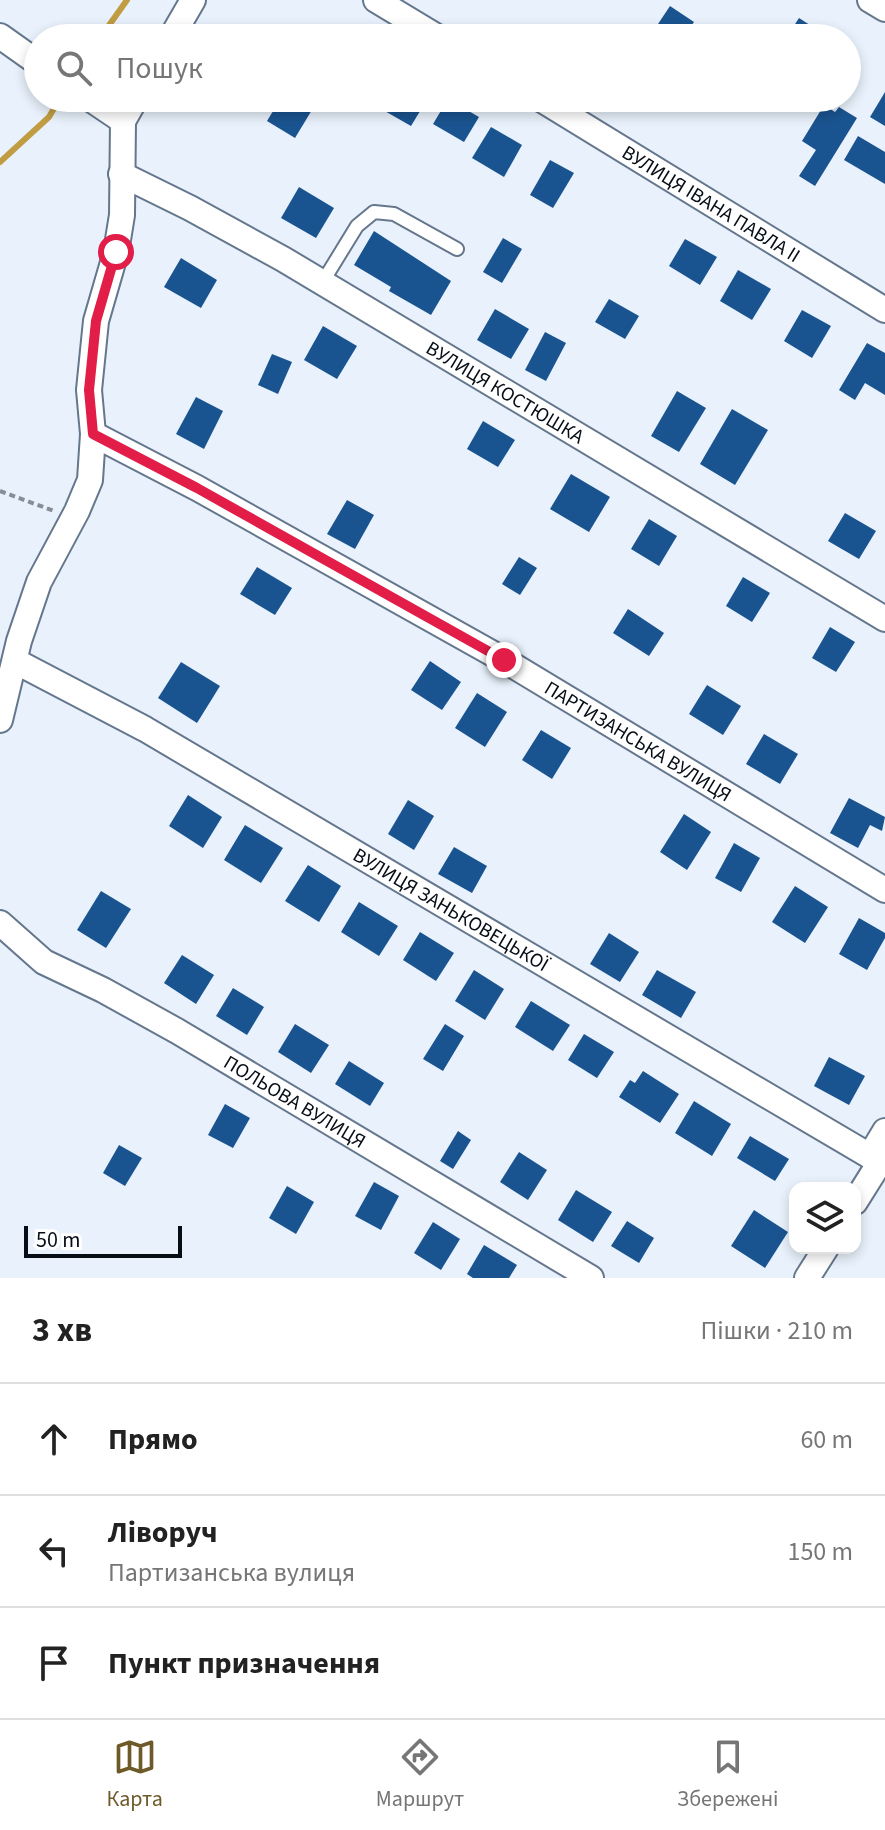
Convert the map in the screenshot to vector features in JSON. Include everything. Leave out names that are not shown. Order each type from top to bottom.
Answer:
[{"type":"street","points":[[179,24],[193,0]]},
{"type":"street","points":[[376,0],[416,24]]},
{"type":"street","points":[[870,0],[885,9]]},
{"type":"street","points":[[0,36],[24,53]]},
{"type":"street","points":[[110,112],[123,121]]},
{"type":"street","points":[[0,720],[39,582],[90,480],[93,434],[89,390],[96,321],[116,252],[122,215],[123,121],[128,112]]},
{"type":"street","name":"ВУЛИЦЯ ІВАНА ПАВЛА II","points":[[562,112],[885,310]]},
{"type":"street","name":"ВУЛИЦЯ КОСТЮШКА","points":[[121,174],[190,208],[322,283],[885,619]]},
{"type":"street","name":"ПАРТИЗАНСЬКА ВУЛИЦЯ","points":[[93,434],[197,488],[504,660],[885,890]]},
{"type":"street","name":"ВУЛИЦЯ ЗАНЬКОВЕЦЬКОЇ","points":[[15,661],[145,729],[878,1161]]},
{"type":"street","name":"ПОЛЬОВА ВУЛИЦЯ","points":[[0,923],[44,962],[177,1031],[591,1278]]},
{"type":"street","points":[[861,1191],[878,1161],[885,1131]]},
{"type":"street","points":[[807,1278],[822,1254]]},
{"type":"lane","points":[[322,283],[357,226],[374,212],[394,214],[457,249]]},
{"type":"path","points":[[0,491],[73,519]]},
{"type":"building","points":[[670,6],[694,22],[693,24],[658,24]]},
{"type":"building","points":[[885,92],[885,126],[870,117]]},
{"type":"building","points":[[272,112],[311,112],[295,138],[267,121]]},
{"type":"building","points":[[386,112],[420,112],[411,126]]},
{"type":"building","points":[[440,112],[470,112],[479,117],[464,142],[433,124]]},
{"type":"building","points":[[820,112],[847,112],[857,118],[815,186],[799,176],[816,150],[802,141]]},
{"type":"building","points":[[491,127],[522,145],[504,177],[472,158]]},
{"type":"building","points":[[858,136],[885,152],[885,184],[844,160]]},
{"type":"building","points":[[550,160],[574,173],[553,208],[530,195]]},
{"type":"building","points":[[299,187],[334,208],[316,238],[281,218]]},
{"type":"building","points":[[374,231],[451,281],[431,315],[389,291],[391,287],[354,265]]},
{"type":"building","points":[[503,238],[522,249],[502,283],[483,272]]},
{"type":"building","points":[[685,239],[717,257],[700,285],[669,266]]},
{"type":"building","points":[[181,258],[217,280],[201,308],[164,287]]},
{"type":"building","points":[[738,270],[771,289],[752,320],[720,301]]},
{"type":"building","points":[[609,299],[639,316],[625,339],[595,322]]},
{"type":"building","points":[[495,309],[529,329],[511,359],[477,340]]},
{"type":"building","points":[[802,310],[831,326],[812,358],[784,341]]},
{"type":"building","points":[[323,326],[357,346],[337,379],[304,360]]},
{"type":"building","points":[[545,332],[566,343],[546,381],[525,370]]},
{"type":"building","points":[[867,343],[885,353],[885,395],[865,383],[855,400],[839,390]]},
{"type":"building","points":[[272,354],[292,362],[278,394],[258,385]]},
{"type":"building","points":[[677,391],[706,408],[679,452],[651,436]]},
{"type":"building","points":[[196,397],[223,411],[204,449],[176,434]]},
{"type":"building","points":[[732,409],[768,430],[735,485],[700,464]]},
{"type":"building","points":[[483,421],[515,440],[498,467],[467,449]]},
{"type":"building","points":[[571,474],[610,497],[589,532],[550,509]]},
{"type":"building","points":[[347,500],[374,515],[355,549],[327,534]]},
{"type":"building","points":[[845,513],[876,531],[859,559],[828,541]]},
{"type":"building","points":[[649,519],[677,536],[659,566],[631,549]]},
{"type":"building","points":[[519,557],[537,568],[520,595],[502,584]]},
{"type":"building","points":[[257,567],[292,588],[275,615],[240,594]]},
{"type":"building","points":[[743,577],[770,593],[752,622],[726,606]]},
{"type":"building","points":[[628,609],[664,633],[649,656],[613,633]]},
{"type":"building","points":[[830,627],[855,642],[836,672],[812,658]]},
{"type":"building","points":[[430,661],[461,682],[442,710],[411,690]]},
{"type":"building","points":[[181,662],[220,686],[197,723],[158,698]]},
{"type":"building","points":[[707,685],[741,706],[723,735],[689,714]]},
{"type":"building","points":[[477,693],[507,712],[485,747],[455,728]]},
{"type":"building","points":[[541,730],[571,748],[552,779],[522,760]]},
{"type":"building","points":[[764,734],[798,754],[780,784],[746,764]]},
{"type":"building","points":[[188,795],[222,817],[203,848],[169,826]]},
{"type":"building","points":[[849,798],[885,817],[882,831],[870,825],[858,848],[830,833]]},
{"type":"building","points":[[408,800],[434,816],[414,850],[388,834]]},
{"type":"building","points":[[684,814],[711,832],[687,870],[660,852]]},
{"type":"building","points":[[245,825],[283,848],[261,883],[224,860]]},
{"type":"building","points":[[734,843],[760,858],[741,892],[715,878]]},
{"type":"building","points":[[454,847],[487,866],[472,893],[438,874]]},
{"type":"building","points":[[308,865],[341,886],[319,922],[285,901]]},
{"type":"building","points":[[795,886],[828,907],[805,943],[772,922]]},
{"type":"building","points":[[101,891],[131,909],[106,948],[77,930]]},
{"type":"building","points":[[359,902],[398,926],[379,956],[341,932]]},
{"type":"building","points":[[859,918],[885,933],[867,970],[839,954]]},
{"type":"building","points":[[420,932],[454,953],[436,981],[403,960]]},
{"type":"building","points":[[609,933],[639,952],[620,982],[590,964]]},
{"type":"building","points":[[182,955],[214,975],[196,1004],[164,983]]},
{"type":"building","points":[[474,970],[504,989],[485,1020],[455,1001]]},
{"type":"building","points":[[657,970],[696,992],[681,1018],[642,995]]},
{"type":"building","points":[[233,988],[264,1007],[247,1035],[216,1016]]},
{"type":"building","points":[[531,1001],[570,1025],[553,1051],[515,1027]]},
{"type":"building","points":[[295,1024],[329,1045],[311,1073],[278,1052]]},
{"type":"building","points":[[445,1024],[464,1036],[443,1071],[423,1059]]},
{"type":"building","points":[[584,1034],[614,1052],[597,1078],[568,1060]]},
{"type":"building","points":[[829,1057],[865,1076],[849,1105],[814,1086]]},
{"type":"building","points":[[349,1061],[384,1083],[370,1106],[335,1084]]},
{"type":"building","points":[[643,1071],[679,1094],[660,1123],[619,1097],[630,1080],[635,1083]]},
{"type":"building","points":[[694,1101],[731,1124],[712,1156],[675,1133]]},
{"type":"building","points":[[225,1104],[250,1118],[233,1148],[208,1135]]},
{"type":"building","points":[[458,1131],[471,1140],[453,1169],[440,1161]]},
{"type":"building","points":[[750,1136],[789,1159],[775,1181],[737,1158]]},
{"type":"building","points":[[119,1145],[142,1158],[125,1186],[103,1173]]},
{"type":"building","points":[[519,1152],[547,1170],[528,1200],[500,1182]]},
{"type":"building","points":[[374,1182],[399,1196],[381,1230],[355,1216]]},
{"type":"building","points":[[287,1186],[314,1202],[296,1234],[269,1218]]},
{"type":"building","points":[[576,1190],[612,1212],[593,1242],[558,1220]]},
{"type":"building","points":[[754,1210],[788,1232],[765,1268],[731,1246]]},
{"type":"building","points":[[627,1221],[654,1238],[639,1263],[611,1246]]},
{"type":"building","points":[[433,1222],[460,1239],[441,1270],[414,1253]]},
{"type":"building","points":[[484,1245],[517,1265],[509,1278],[473,1278],[467,1274]]},
{"type":"waterway","points":[[110,24],[127,0]]},
{"type":"waterway","points":[[0,162],[52,112]]},
{"type":"route","points":[[116,252],[96,321],[89,390],[93,434],[197,488],[504,660]]}]
